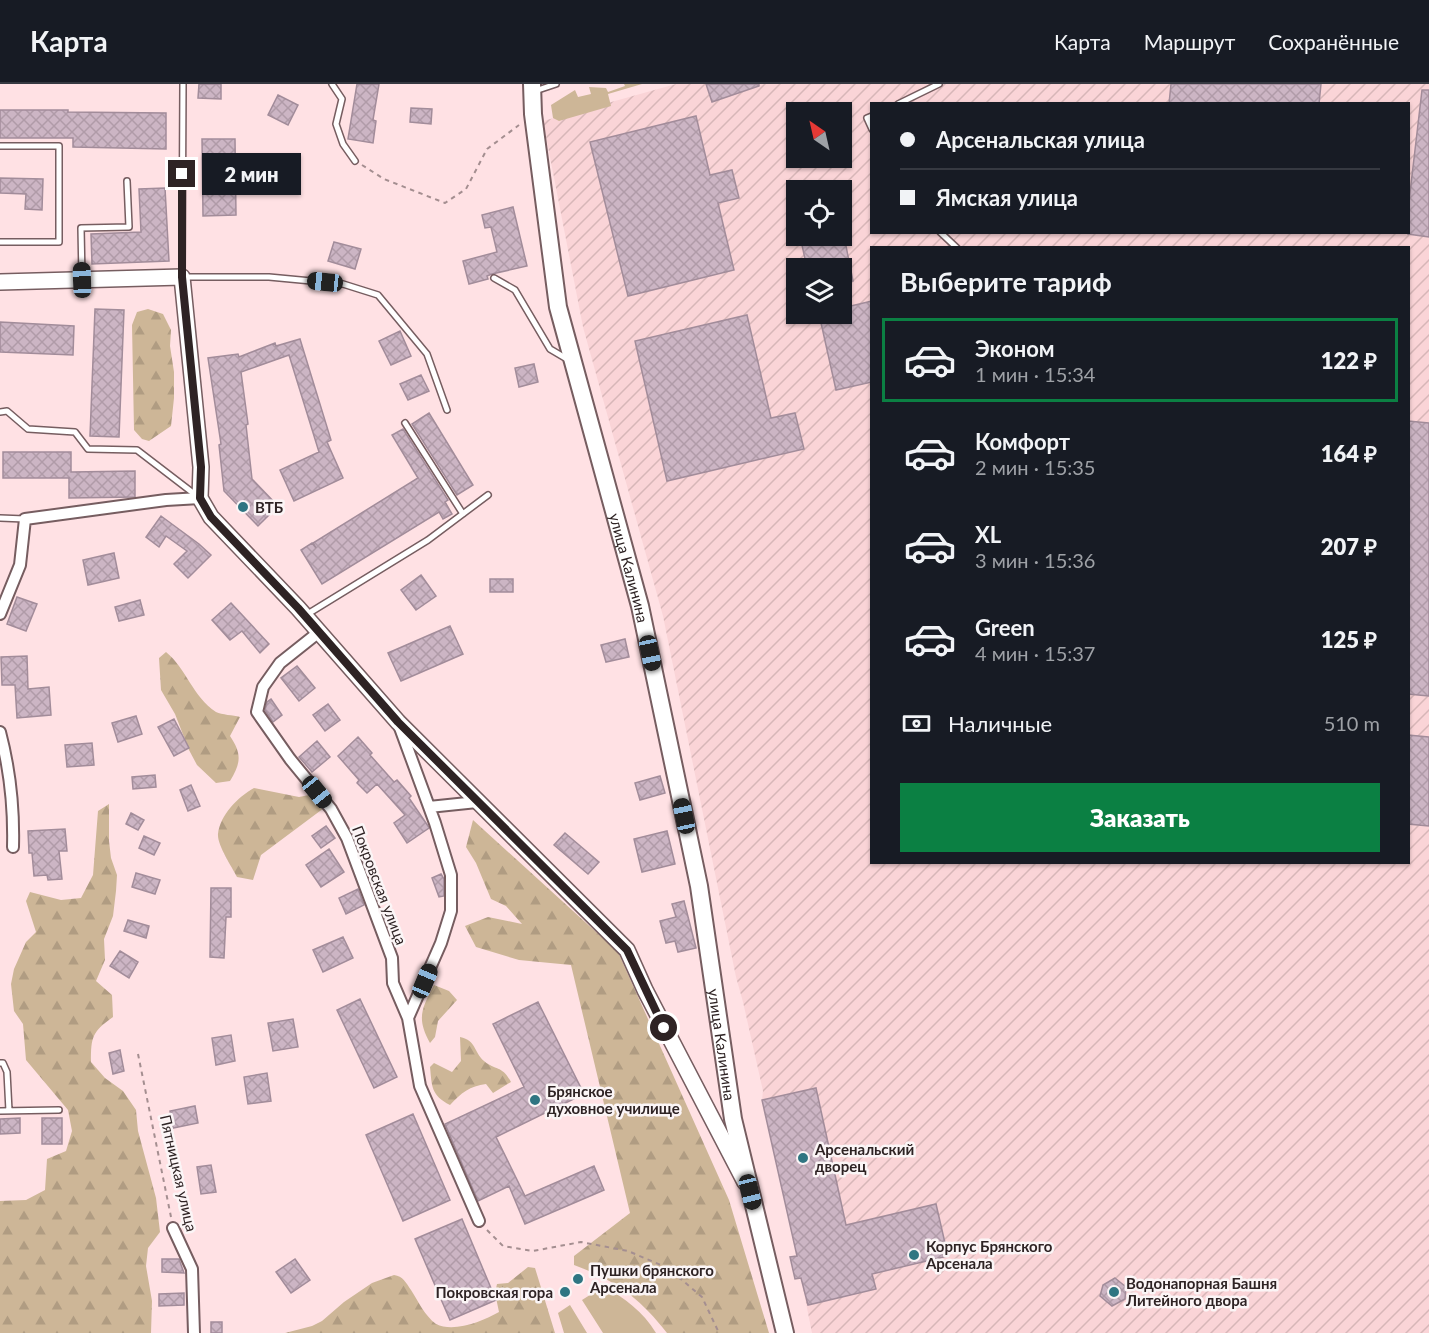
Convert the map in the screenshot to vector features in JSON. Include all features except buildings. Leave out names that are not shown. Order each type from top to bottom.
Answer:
[{"type":"main road","name":"улица Калинина","points":[[532,88],[533,114],[558,307],[643,618],[699,886],[733,1119],[785,1333]]},
{"type":"street","points":[[0,282],[182,277],[201,467],[200,498],[211,517],[305,616],[398,722],[627,950],[645,990],[750,1192]]},
{"type":"street","points":[[0,614],[20,565],[25,519],[166,500],[200,498]]},
{"type":"street","name":"Покровская улица","points":[[319,632],[280,663],[263,687],[257,712],[290,759],[331,809],[347,838],[392,958],[393,982],[408,1018],[420,1086],[479,1221]]},
{"type":"street","points":[[398,722],[452,875],[451,911],[441,943],[408,1018]]},
{"type":"street","points":[[0,732],[14,815],[13,847]]},
{"type":"street","points":[[429,807],[477,802]]},
{"type":"street","name":"Пятницкая улица","points":[[173,1228],[192,1269],[194,1333]]},
{"type":"lane","points":[[183,84],[182,277],[269,277],[343,284],[378,295],[427,354],[447,410]]},
{"type":"lane","points":[[332,84],[342,99],[336,124],[343,144],[355,161]]},
{"type":"lane","points":[[532,88],[556,84]]},
{"type":"lane","points":[[902,102],[939,84]]},
{"type":"lane","points":[[0,146],[59,146],[59,242],[0,242]]},
{"type":"lane","points":[[82,280],[81,228],[129,227],[127,181]]},
{"type":"lane","points":[[942,234],[955,246]]},
{"type":"lane","points":[[494,278],[515,291],[550,349],[573,363]]},
{"type":"lane","points":[[0,412],[7,411],[28,429],[75,432],[88,449],[137,450],[200,498]]},
{"type":"lane","points":[[405,423],[463,514]]},
{"type":"lane","points":[[305,616],[428,540],[489,495]]},
{"type":"lane","points":[[0,518],[25,519]]},
{"type":"lane","points":[[0,1063],[3,1063],[7,1072],[9,1111]]},
{"type":"lane","points":[[0,1111],[59,1110]]},
{"type":"path","points":[[355,161],[384,179],[445,203],[466,189],[487,149],[533,114]]},
{"type":"path","name":"Пятницкая улица","points":[[138,1054],[173,1228]]},
{"type":"path","points":[[479,1221],[503,1246],[533,1251],[581,1242],[628,1251],[668,1268],[702,1297],[719,1333]]},
{"type":"shaded area","points":[[676,84],[1429,84],[1429,1333],[812,1333],[801,1278],[795,1279],[790,1257],[797,1255],[762,1100],[763,1091],[736,977],[663,616],[583,327],[543,121]]},
{"type":"green space","points":[[624,84],[642,84],[608,94],[611,106],[559,121],[553,118],[551,105],[575,90],[578,97],[591,94],[589,87],[606,88],[608,92],[625,86]]},
{"type":"green space","points":[[148,309],[163,314],[171,330],[170,346],[174,372],[171,426],[149,441],[142,439],[134,430],[132,325],[137,312]]},
{"type":"green space","points":[[166,652],[208,706],[218,713],[240,717],[230,736],[237,748],[239,758],[230,781],[216,783],[197,765],[189,750],[175,714],[161,690],[159,658]]},
{"type":"green space","points":[[254,788],[299,797],[314,794],[324,808],[261,855],[253,880],[237,877],[222,850],[218,834],[226,813],[242,796]]},
{"type":"green space","points":[[109,804],[109,841],[111,858],[117,875],[116,891],[113,916],[104,939],[105,960],[96,981],[112,995],[113,1017],[94,1036],[91,1062],[105,1078],[123,1091],[136,1110],[138,1131],[156,1198],[160,1232],[148,1248],[146,1266],[152,1301],[151,1333],[0,1333],[0,1201],[26,1200],[45,1190],[47,1159],[66,1151],[72,1131],[68,1110],[26,1060],[23,1024],[14,1011],[11,984],[14,969],[26,942],[36,932],[26,901],[30,892],[61,900],[81,898],[93,875],[98,811]]},
{"type":"green space","points":[[473,820],[618,952],[729,1200],[769,1333],[667,1333],[626,1291],[574,1265],[574,1256],[630,1213],[571,965],[519,960],[476,947],[465,926],[488,917],[522,924],[506,906],[491,899],[476,863],[466,847]]},
{"type":"green space","points":[[434,985],[449,991],[457,1000],[438,1021],[435,1037],[430,1043],[423,1027],[422,1013]]},
{"type":"green space","points":[[460,1037],[469,1041],[484,1061],[502,1071],[511,1082],[493,1093],[486,1084],[475,1086],[450,1105],[436,1094],[431,1080],[430,1067],[434,1063],[452,1072],[461,1061]]},
{"type":"green space","points":[[528,1267],[535,1268],[555,1333],[285,1333],[322,1321],[344,1302],[372,1283],[394,1275],[404,1280],[425,1313],[436,1324],[451,1327],[468,1325],[499,1312],[495,1293],[497,1284],[508,1283]]},
{"type":"green space","points":[[604,1286],[633,1306],[656,1333],[603,1333],[582,1300]]},
{"type":"green space","points":[[570,1305],[587,1333],[564,1333],[558,1313]]},
{"type":"place","name":"ВТБ","points":[[243,507]]},
{"type":"place","name":"Брянское духовное училище","points":[[535,1100]]},
{"type":"place","name":"Арсенальский дворец","points":[[803,1158]]},
{"type":"place","name":"Корпус Брянского Арсенала","points":[[914,1255]]},
{"type":"place","name":"Пушки брянского Арсенала","points":[[578,1279]]},
{"type":"place","name":"Покровская гора","points":[[565,1292]]},
{"type":"place","name":"Водонапорная Башня Литейного двора","points":[[1114,1292]]},
{"type":"route","points":[[182,174],[181,264],[201,467],[200,498],[211,517],[298,608],[398,722],[627,950],[664,1028]]}]
